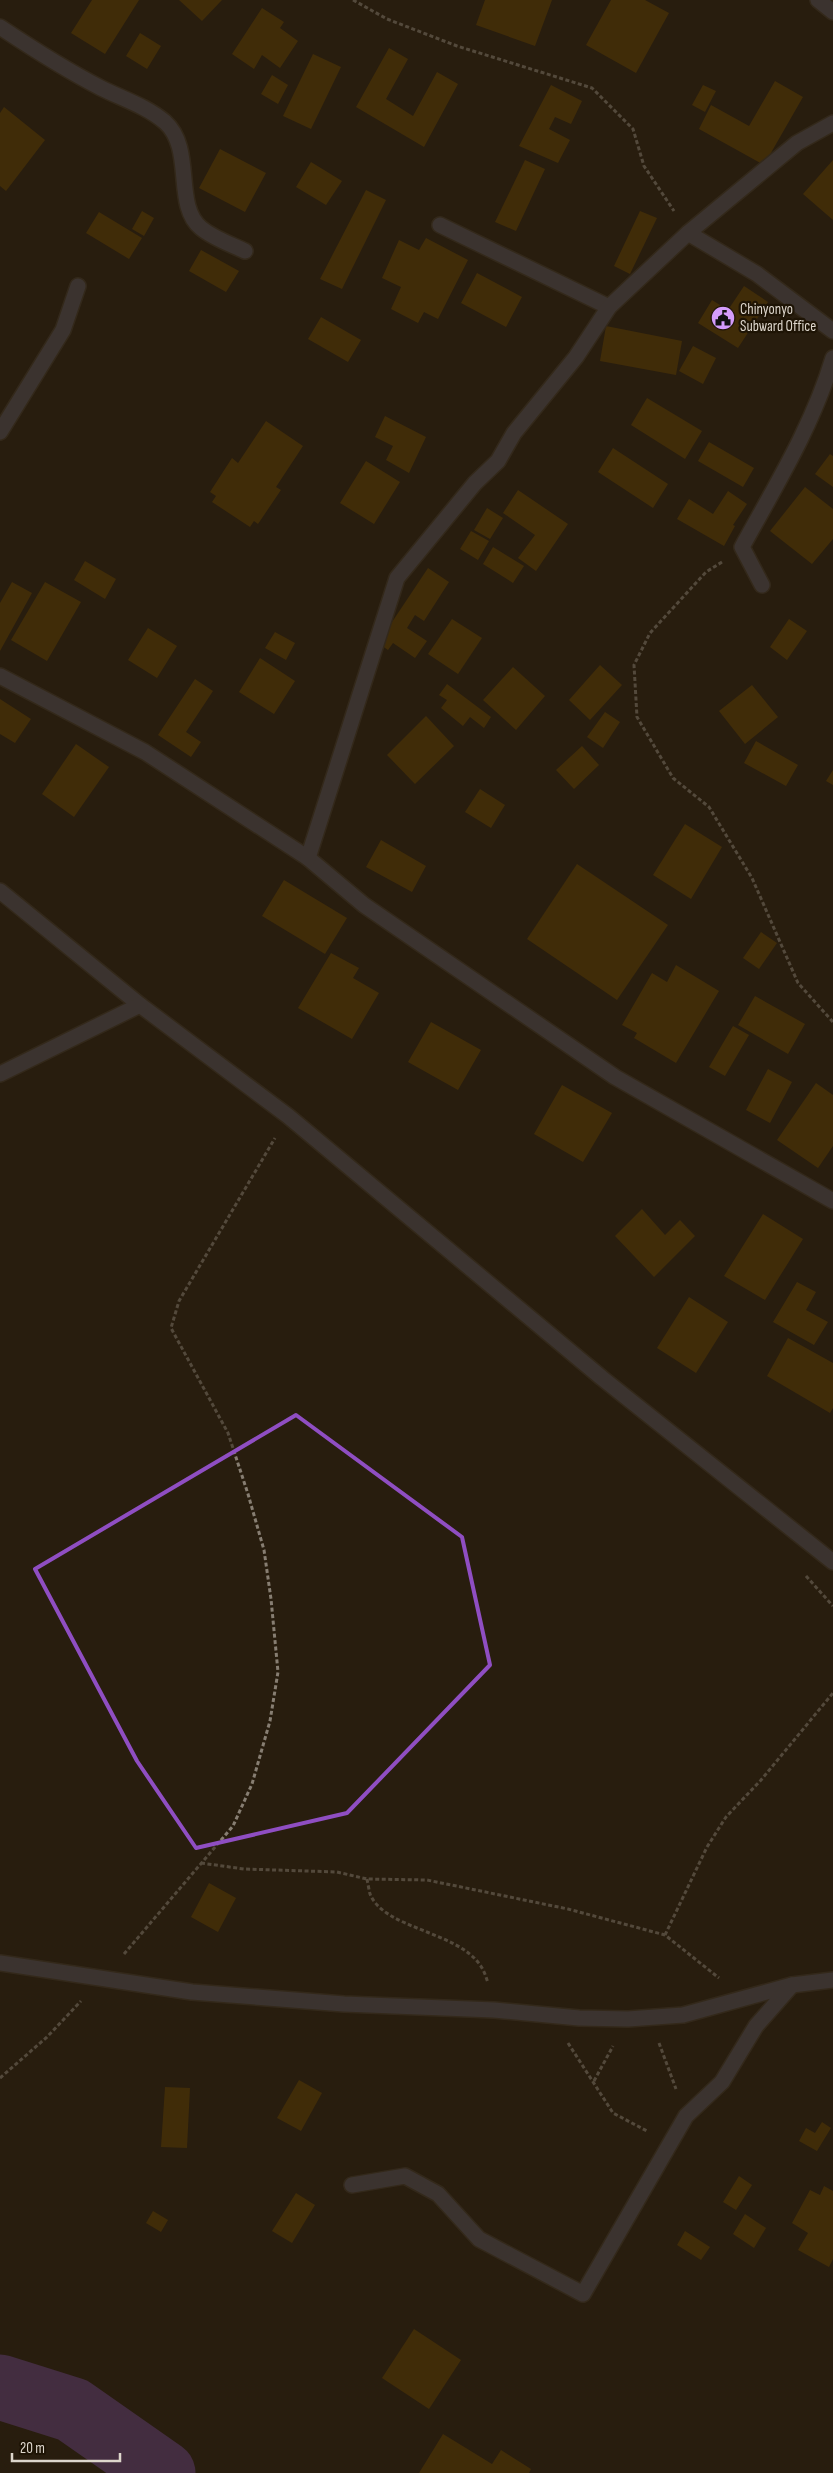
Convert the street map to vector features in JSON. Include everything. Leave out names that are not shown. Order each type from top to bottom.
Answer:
[{"type":"street","points":[[818,0],[833,12]]},
{"type":"street","points":[[0,27],[102,89],[140,104],[166,123],[176,137],[181,154],[191,214],[199,227],[245,251]]},
{"type":"street","points":[[308,858],[397,578],[475,483],[498,461],[514,433],[576,357],[609,307],[688,233],[797,143],[833,123]]},
{"type":"street","points":[[440,225],[609,307]]},
{"type":"street","points":[[688,233],[757,274],[833,331]]},
{"type":"street","points":[[0,432],[63,330],[78,286]]},
{"type":"street","points":[[762,585],[742,547],[797,448],[824,388],[833,358]]},
{"type":"street","points":[[0,676],[145,752],[308,858],[364,905],[615,1077],[833,1201]]},
{"type":"street","points":[[0,891],[140,1005],[288,1116],[602,1378],[833,1562]]},
{"type":"street","points":[[0,1074],[140,1005]]},
{"type":"street","points":[[0,1963],[102,1980],[192,1992],[344,2004],[494,2010],[628,2019],[651,2019],[683,2015],[792,1985],[833,1980]]},
{"type":"street","points":[[352,2185],[405,2176],[438,2194],[479,2239],[583,2294],[669,2142],[686,2116],[722,2082],[756,2026],[792,1985]]},
{"type":"path","points":[[353,0],[387,19],[457,46],[592,88],[633,129],[644,166],[688,233]]},
{"type":"path","points":[[742,547],[706,572],[650,633],[634,665],[637,717],[673,778],[709,807],[752,878],[798,983],[833,1022]]},
{"type":"path","points":[[0,2078],[47,2037],[102,1980],[168,1903],[200,1862],[233,1826],[252,1784],[270,1721],[278,1672],[264,1550],[228,1433],[171,1328],[179,1301],[288,1116]]},
{"type":"path","points":[[665,1935],[708,1847],[726,1818],[798,1738],[833,1693]]},
{"type":"path","points":[[200,1862],[244,1869],[337,1872],[367,1879],[427,1880],[568,1909],[665,1935],[701,1961],[742,1998]]},
{"type":"path","points":[[367,1879],[371,1895],[381,1908],[399,1921],[430,1932],[464,1950],[480,1965],[488,1982],[494,2010]]},
{"type":"path","points":[[548,2015],[594,2080],[613,2113],[669,2142]]},
{"type":"path","points":[[594,2080],[628,2019]]},
{"type":"path","points":[[651,2019],[686,2116]]},
{"type":"highlighted area","points":[[296,1415],[462,1537],[490,1665],[347,1813],[196,1848],[137,1761],[35,1569]]},
{"type":"building","points":[[92,0],[139,0],[105,54],[71,33]]},
{"type":"building","points":[[179,0],[222,0],[202,21]]},
{"type":"building","points":[[485,0],[552,0],[535,46],[476,25]]},
{"type":"building","points":[[611,0],[645,0],[669,13],[636,73],[586,45]]},
{"type":"building","points":[[262,8],[284,22],[280,28],[298,41],[280,68],[262,55],[254,69],[232,54]]},
{"type":"building","points":[[140,33],[161,46],[147,69],[126,56]]},
{"type":"building","points":[[389,48],[408,59],[386,99],[413,116],[437,72],[458,84],[424,147],[356,107]]},
{"type":"building","points":[[313,54],[341,67],[311,129],[283,116]]},
{"type":"building","points":[[272,75],[288,85],[278,104],[261,94]]},
{"type":"building","points":[[775,81],[803,97],[764,165],[699,129],[711,105],[749,126]]},
{"type":"building","points":[[551,85],[582,101],[571,124],[555,117],[549,129],[570,140],[558,163],[519,146]]},
{"type":"building","points":[[703,85],[716,91],[705,112],[692,105]]},
{"type":"building","points":[[4,107],[45,140],[6,191],[0,186],[0,113]]},
{"type":"building","points":[[220,149],[266,173],[245,212],[199,188]]},
{"type":"building","points":[[525,160],[545,169],[516,231],[495,222]]},
{"type":"building","points":[[833,160],[833,220],[803,194]]},
{"type":"building","points":[[311,162],[342,181],[326,205],[296,187]]},
{"type":"building","points":[[366,190],[386,200],[342,289],[320,279]]},
{"type":"building","points":[[142,211],[154,218],[144,236],[132,229]]},
{"type":"building","points":[[640,211],[657,218],[630,274],[614,266]]},
{"type":"building","points":[[99,212],[142,238],[129,259],[86,233]]},
{"type":"building","points":[[426,238],[468,260],[438,319],[424,312],[418,323],[391,309],[401,287],[382,278],[399,240],[419,250]]},
{"type":"building","points":[[201,250],[239,271],[226,292],[189,271]]},
{"type":"building","points":[[477,273],[522,297],[506,327],[461,303]]},
{"type":"building","points":[[744,286],[768,302],[738,348],[698,323],[712,300],[728,310]]},
{"type":"building","points":[[321,317],[361,340],[348,362],[308,339]]},
{"type":"building","points":[[606,326],[682,341],[676,375],[600,361]]},
{"type":"building","points":[[693,346],[716,358],[703,384],[679,371]]},
{"type":"building","points":[[647,398],[702,431],[685,459],[631,425]]},
{"type":"building","points":[[385,416],[426,437],[409,473],[386,460],[393,446],[375,437]]},
{"type":"building","points":[[266,421],[303,446],[276,487],[281,490],[258,524],[254,521],[250,527],[212,502],[216,496],[210,492],[232,458],[238,463]]},
{"type":"building","points":[[709,442],[754,468],[743,487],[698,461]]},
{"type":"building","points":[[613,448],[668,484],[653,508],[598,472]]},
{"type":"building","points":[[830,454],[833,456],[833,487],[815,474]]},
{"type":"building","points":[[366,461],[400,482],[374,524],[340,503]]},
{"type":"building","points":[[805,487],[833,509],[833,539],[812,564],[770,531]]},
{"type":"building","points":[[518,490],[568,524],[536,571],[518,558],[535,535],[503,513]]},
{"type":"building","points":[[728,491],[747,504],[733,525],[735,526],[724,546],[677,519],[689,499],[713,514]]},
{"type":"building","points":[[487,508],[503,518],[490,539],[474,530]]},
{"type":"building","points":[[471,531],[489,541],[478,560],[460,549]]},
{"type":"building","points":[[493,547],[524,566],[513,583],[483,564]]},
{"type":"building","points":[[85,561],[116,579],[105,599],[74,580]]},
{"type":"building","points":[[428,568],[449,582],[424,621],[415,615],[407,628],[427,641],[415,658],[393,643],[388,650],[378,643]]},
{"type":"building","points":[[12,582],[32,593],[0,651],[0,603]]},
{"type":"building","points":[[45,582],[81,602],[47,661],[11,640]]},
{"type":"building","points":[[452,619],[482,638],[458,674],[428,654]]},
{"type":"building","points":[[789,619],[807,631],[787,660],[770,647]]},
{"type":"building","points":[[148,628],[177,646],[157,678],[128,660]]},
{"type":"building","points":[[275,632],[295,643],[286,660],[265,648]]},
{"type":"building","points":[[260,658],[295,681],[274,714],[239,692]]},
{"type":"building","points":[[600,665],[622,685],[590,720],[569,700]]},
{"type":"building","points":[[513,667],[545,696],[516,730],[483,700]]},
{"type":"building","points":[[195,679],[213,691],[186,732],[201,742],[191,757],[158,735]]},
{"type":"building","points":[[447,684],[491,717],[484,728],[470,717],[463,726],[441,708],[447,700],[439,695]]},
{"type":"building","points":[[752,685],[778,717],[745,744],[719,711]]},
{"type":"building","points":[[0,699],[31,719],[15,743],[0,734]]},
{"type":"building","points":[[605,712],[620,722],[603,748],[587,737]]},
{"type":"building","points":[[426,716],[454,746],[415,784],[387,755]]},
{"type":"building","points":[[756,741],[798,765],[786,786],[744,763]]},
{"type":"building","points":[[76,744],[109,767],[74,817],[42,794]]},
{"type":"building","points":[[582,746],[599,765],[574,789],[556,770]]},
{"type":"building","points":[[833,770],[833,785],[826,781]]},
{"type":"building","points":[[480,789],[505,805],[491,828],[465,812]]},
{"type":"building","points":[[685,824],[722,847],[691,899],[653,875]]},
{"type":"building","points":[[381,840],[426,866],[412,892],[366,867]]},
{"type":"building","points":[[577,864],[668,925],[617,1000],[527,939]]},
{"type":"building","points":[[284,880],[347,918],[325,954],[262,916]]},
{"type":"building","points":[[761,932],[777,943],[759,969],[743,958]]},
{"type":"building","points":[[331,953],[359,968],[353,978],[379,993],[352,1039],[298,1008]]},
{"type":"building","points":[[676,965],[719,991],[676,1063],[634,1038],[637,1033],[622,1025],[652,973],[667,982]]},
{"type":"building","points":[[755,996],[805,1024],[788,1054],[738,1025]]},
{"type":"building","points":[[431,1022],[481,1050],[458,1090],[408,1062]]},
{"type":"building","points":[[733,1026],[749,1035],[725,1076],[709,1067]]},
{"type":"building","points":[[768,1069],[792,1082],[770,1123],[746,1110]]},
{"type":"building","points":[[816,1083],[833,1095],[833,1146],[818,1168],[777,1140]]},
{"type":"building","points":[[562,1085],[612,1113],[583,1162],[534,1134]]},
{"type":"building","points":[[642,1209],[665,1235],[680,1220],[695,1236],[654,1277],[615,1236]]},
{"type":"building","points":[[763,1214],[803,1239],[765,1300],[724,1276]]},
{"type":"building","points":[[797,1282],[816,1292],[806,1310],[828,1322],[814,1345],[773,1322]]},
{"type":"building","points":[[689,1297],[728,1322],[696,1373],[657,1348]]},
{"type":"building","points":[[788,1338],[833,1363],[833,1408],[830,1413],[767,1376]]},
{"type":"building","points":[[209,1883],[236,1898],[218,1932],[191,1917]]},
{"type":"building","points":[[299,2080],[322,2093],[301,2131],[277,2118]]},
{"type":"building","points":[[165,2087],[190,2088],[187,2148],[161,2147]]},
{"type":"building","points":[[822,2122],[831,2128],[817,2151],[799,2141],[806,2128],[815,2133]]},
{"type":"building","points":[[739,2176],[752,2185],[736,2210],[723,2202]]},
{"type":"building","points":[[824,2186],[833,2191],[833,2259],[829,2267],[798,2250],[808,2233],[792,2223],[810,2190],[820,2195]]},
{"type":"building","points":[[296,2193],[315,2205],[292,2243],[272,2231]]},
{"type":"building","points":[[153,2211],[168,2220],[161,2232],[146,2223]]},
{"type":"building","points":[[745,2214],[766,2228],[754,2248],[733,2234]]},
{"type":"building","points":[[685,2231],[710,2247],[701,2260],[677,2245]]},
{"type":"building","points":[[414,2329],[461,2360],[429,2409],[382,2378]]},
{"type":"building","points":[[443,2434],[492,2464],[501,2450],[531,2469],[529,2473],[419,2473]]},
{"type":"waterway","points":[[0,2387],[73,2410],[163,2473]]},
{"type":"place","name":"Chinyonyo Subward Office","points":[[723,318]]}]
